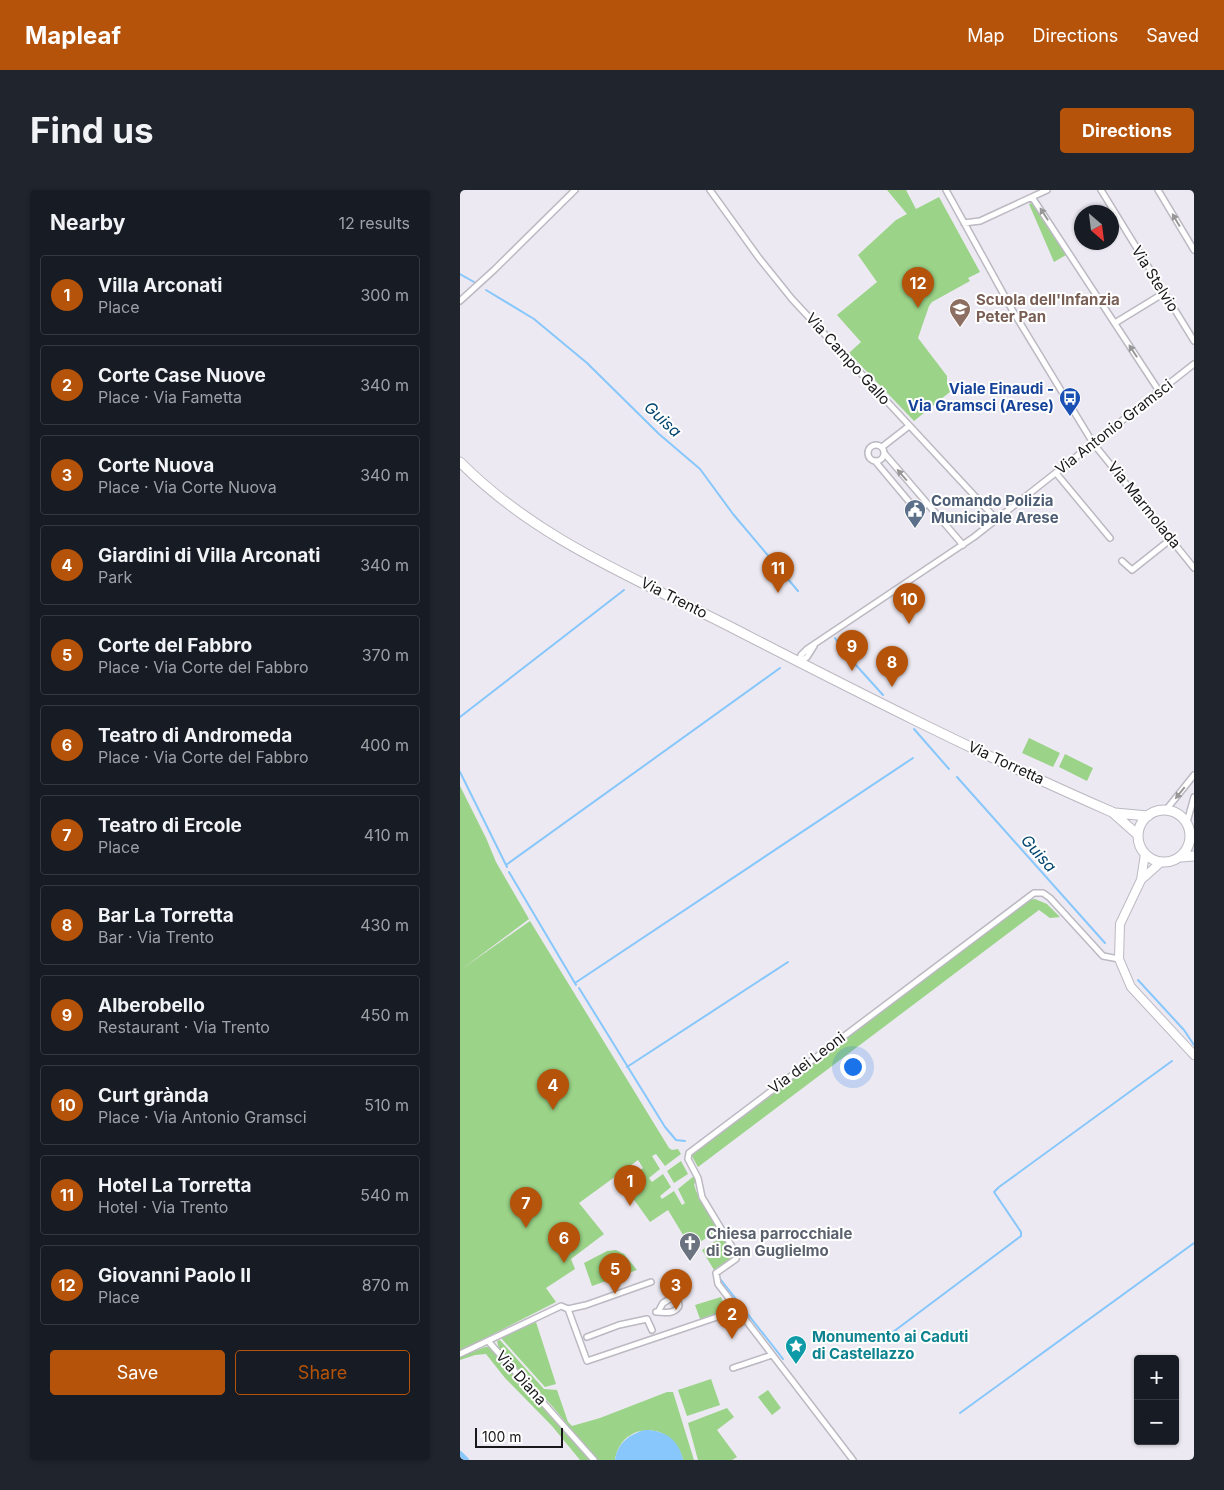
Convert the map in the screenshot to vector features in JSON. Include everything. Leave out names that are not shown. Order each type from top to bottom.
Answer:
[{"type":"main road","name":"Via Trento","points":[[460,462],[500,499],[546,532],[901,713]]},
{"type":"main road","name":"Via Torretta","points":[[901,713],[1112,812],[1138,835]]},
{"type":"main road","points":[[1166,810],[1178,813],[1186,822],[1192,838],[1188,848],[1181,856],[1172,861],[1161,862],[1145,854],[1140,845],[1138,835],[1141,824],[1148,816],[1166,810]]},
{"type":"main road","name":"Via Torretta","points":[[1112,812],[1148,816]]},
{"type":"main road","points":[[1181,856],[1194,856]]},
{"type":"street","points":[[460,300],[575,190]]},
{"type":"street","name":"Via Campo Gallo","points":[[710,190],[759,258],[792,299],[997,520]]},
{"type":"street","name":"Via Marmolada","points":[[946,190],[1025,333],[1094,442],[1194,568]]},
{"type":"street","points":[[964,223],[980,221],[1047,190]]},
{"type":"street","name":"Via Stelvio","points":[[1101,190],[1194,341]]},
{"type":"street","points":[[1158,190],[1194,250]]},
{"type":"street","points":[[1032,197],[1159,391]]},
{"type":"street","points":[[969,232],[980,221]]},
{"type":"street","points":[[1115,323],[1164,293]]},
{"type":"street","name":"Via Antonio Gramsci","points":[[799,662],[807,657],[814,646],[997,520],[1194,364]]},
{"type":"street","points":[[882,447],[909,426]]},
{"type":"street","points":[[882,447],[875,445],[868,449],[869,457],[875,461],[917,511],[927,504]]},
{"type":"street","points":[[882,447],[884,453],[963,545]]},
{"type":"street","points":[[875,461],[882,458],[884,453]]},
{"type":"street","points":[[1056,473],[1110,538]]},
{"type":"street","points":[[1122,561],[1132,570],[1171,539]]},
{"type":"street","points":[[1166,810],[1194,775]]},
{"type":"street","points":[[1186,822],[1194,797]]},
{"type":"street","points":[[1145,854],[1141,880],[1120,924],[1119,959],[1131,987],[1194,1055]]},
{"type":"street","points":[[1141,880],[1161,862]]},
{"type":"street","name":"Via dei Leoni","points":[[738,1310],[718,1284],[715,1275],[736,1259],[737,1255],[701,1194],[698,1178],[688,1159],[689,1153],[1034,893],[1046,894],[1103,956],[1119,959]]},
{"type":"street","points":[[460,1354],[561,1306],[568,1309],[586,1305],[651,1282]]},
{"type":"street","points":[[568,1309],[587,1361],[738,1310],[853,1460]]},
{"type":"street","points":[[587,1337],[648,1317],[652,1330]]},
{"type":"street","name":"Via Diana","points":[[488,1341],[594,1460]]},
{"type":"street","points":[[733,1368],[772,1355]]},
{"type":"green space","points":[[887,190],[906,190],[916,209],[939,197],[980,272],[968,278],[970,281],[932,302],[929,306],[918,338],[947,376],[947,383],[956,387],[914,421],[849,353],[861,342],[837,315],[877,282],[858,255],[896,220],[907,214]]},
{"type":"green space","points":[[1032,203],[1066,255],[1054,262],[1029,204]]},
{"type":"green space","points":[[1029,738],[1060,753],[1053,767],[1022,753]]},
{"type":"green space","points":[[1065,754],[1093,768],[1087,781],[1059,767]]},
{"type":"green space","points":[[460,786],[496,862],[529,919],[462,969],[530,921],[669,1148],[672,1150],[678,1149],[681,1154],[665,1166],[656,1154],[652,1156],[660,1169],[649,1178],[652,1182],[663,1174],[671,1187],[660,1196],[662,1199],[674,1191],[682,1205],[685,1203],[678,1189],[694,1176],[697,1181],[694,1184],[696,1191],[718,1230],[691,1248],[668,1210],[650,1222],[622,1183],[643,1168],[638,1160],[579,1203],[604,1234],[571,1259],[575,1269],[546,1288],[556,1302],[460,1351]]},
{"type":"green space","points":[[1035,899],[1047,904],[1060,917],[1050,918],[1039,910],[698,1167],[690,1153],[1029,900]]},
{"type":"green space","points":[[681,1161],[688,1174],[674,1183],[667,1171]]},
{"type":"green space","points":[[722,1237],[734,1256],[714,1270],[702,1250]]},
{"type":"green space","points":[[616,1250],[624,1254],[637,1270],[592,1286],[584,1263],[607,1251]]},
{"type":"green space","points":[[721,1297],[726,1310],[700,1319],[695,1305]]},
{"type":"green space","points":[[536,1322],[556,1384],[545,1387],[501,1338]]},
{"type":"green space","points":[[500,1340],[544,1389],[557,1390],[568,1422],[572,1426],[600,1418],[667,1392],[673,1392],[694,1460],[683,1460],[678,1447],[670,1438],[660,1432],[648,1430],[637,1432],[627,1438],[619,1447],[615,1460],[596,1460],[553,1407],[499,1349],[497,1341]]},
{"type":"green space","points":[[489,1347],[591,1460],[580,1460],[552,1426],[505,1378],[486,1354],[460,1360],[460,1357]]},
{"type":"green space","points":[[711,1379],[720,1405],[687,1416],[678,1390]]},
{"type":"green space","points":[[768,1390],[781,1408],[772,1415],[758,1397]]},
{"type":"green space","points":[[727,1408],[734,1417],[717,1430],[737,1457],[732,1460],[698,1460],[688,1423]]},
{"type":"water","points":[[645,1430],[665,1434],[678,1447],[683,1460],[615,1460],[618,1449],[625,1440]]},
{"type":"waterway","name":"Guisa","points":[[460,274],[474,282]]},
{"type":"waterway","name":"Guisa","points":[[486,290],[534,319],[587,363],[659,434],[700,469],[733,514],[798,591]]},
{"type":"waterway","points":[[460,717],[624,590]]},
{"type":"waterway","name":"Guisa","points":[[835,638],[845,653],[883,695]]},
{"type":"waterway","points":[[506,865],[780,668]]},
{"type":"waterway","name":"Guisa","points":[[914,729],[949,769]]},
{"type":"waterway","points":[[575,983],[913,758]]},
{"type":"waterway","points":[[460,772],[507,867]]},
{"type":"waterway","name":"Guisa","points":[[957,777],[1105,943]]},
{"type":"waterway","points":[[509,872],[576,985]]},
{"type":"waterway","points":[[627,1067],[788,962]]},
{"type":"waterway","name":"Guisa","points":[[1138,980],[1184,1030],[1194,1045]]},
{"type":"waterway","points":[[579,988],[665,1127],[676,1140],[685,1141]]},
{"type":"waterway","points":[[889,1335],[1021,1236],[1021,1232],[994,1192],[999,1187],[1172,1061]]},
{"type":"waterway","points":[[960,1413],[1194,1243]]},
{"type":"waterway","points":[[721,1280],[783,1359]]},
{"type":"waterway","points":[[460,1454],[466,1460]]},
{"type":"place","name":"Giovanni Paolo II","points":[[918,308]]},
{"type":"place","name":"Scuola dell'Infanzia Peter Pan","points":[[960,328]]},
{"type":"place","name":"Viale Einaudi - Via Gramsci (Arese)","points":[[1070,417]]},
{"type":"place","name":"Comando Polizia Municipale Arese","points":[[915,529]]},
{"type":"place","name":"Hotel La Torretta","points":[[778,593]]},
{"type":"place","name":"Curt grànda","points":[[909,624]]},
{"type":"place","name":"Alberobello","points":[[852,671]]},
{"type":"place","name":"Bar La Torretta","points":[[892,687]]},
{"type":"place","name":"Giardini di Villa Arconati","points":[[553,1110]]},
{"type":"place","name":"Villa Arconati","points":[[630,1206]]},
{"type":"place","name":"Teatro di Ercole","points":[[526,1228]]},
{"type":"place","name":"Chiesa parrocchiale di San Guglielmo","points":[[690,1262]]},
{"type":"place","name":"Teatro di Andromeda","points":[[564,1263]]},
{"type":"place","name":"Corte del Fabbro","points":[[615,1294]]},
{"type":"place","name":"Corte Nuova","points":[[676,1310]]},
{"type":"place","name":"Corte Case Nuove","points":[[732,1339]]},
{"type":"place","name":"Monumento ai Caduti di Castellazzo","points":[[796,1365]]}]
